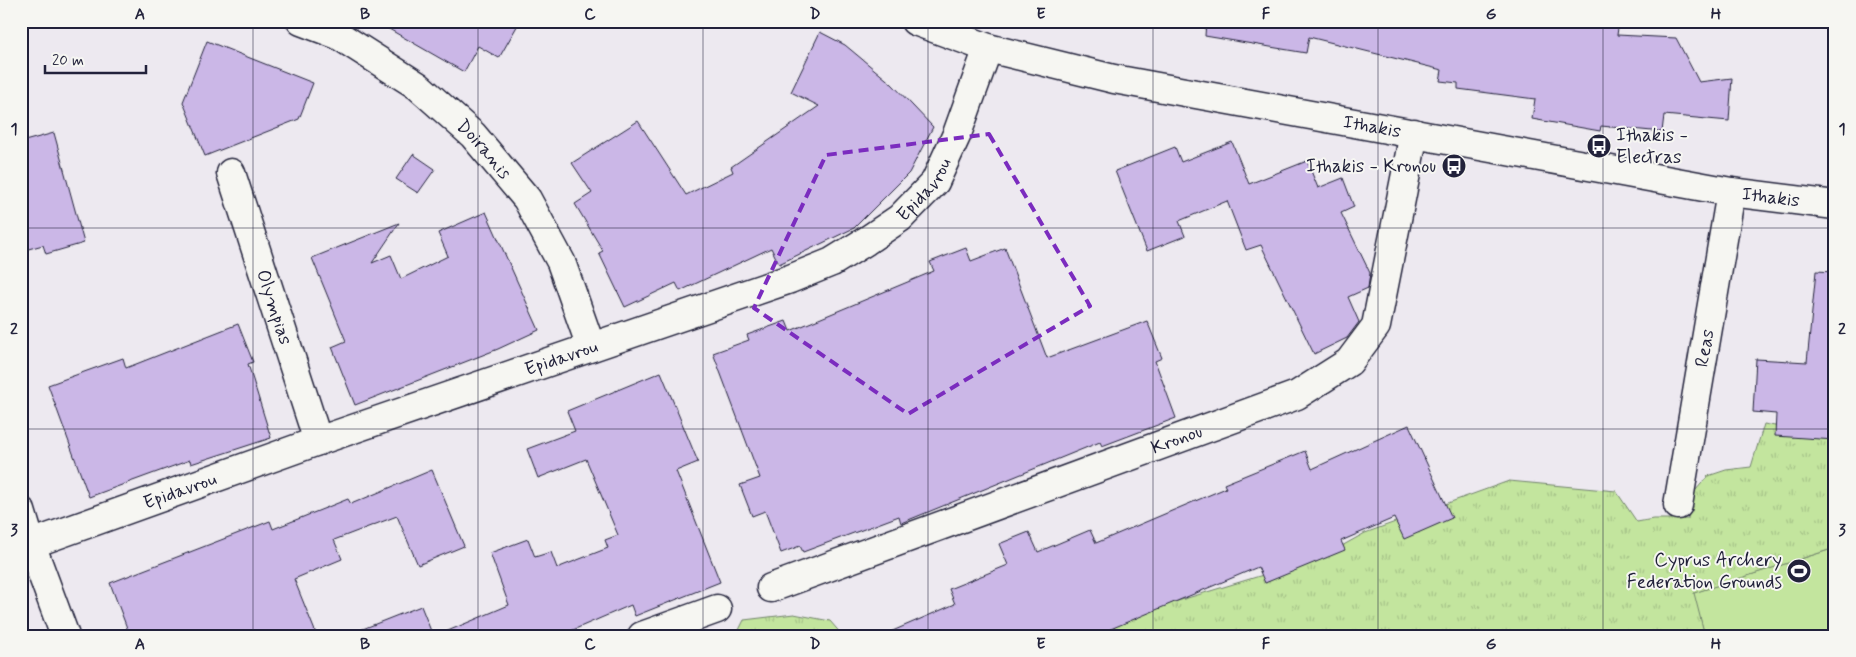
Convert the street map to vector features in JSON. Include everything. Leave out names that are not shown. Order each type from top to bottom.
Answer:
[{"type":"street","name":"Doiranis","points":[[301,21],[338,35],[418,86],[473,135],[526,198],[561,262],[591,347]]},
{"type":"street","name":"Ithakis","points":[[915,21],[988,48],[1114,79],[1731,192],[1835,205]]},
{"type":"street","name":"Epidavrou","points":[[31,544],[318,441],[790,279],[832,262],[900,218],[936,182],[957,134],[988,48]]},
{"type":"street","name":"Kronou","points":[[771,588],[1297,395],[1349,362],[1376,326],[1414,133]]},
{"type":"street","name":"Olympias","points":[[231,173],[318,441]]},
{"type":"street","name":"Reas","points":[[1678,506],[1731,192]]},
{"type":"street","points":[[21,511],[31,544],[65,636]]},
{"type":"street","points":[[642,636],[717,609]]},
{"type":"highlighted area","points":[[989,134],[1090,306],[908,414],[754,308],[826,155]]},
{"type":"green space","points":[[1764,424],[1835,437],[1835,548],[1694,593],[1705,636],[1078,636],[1158,607],[1322,557],[1365,533],[1509,481],[1616,491],[1637,522],[1653,519],[1688,519],[1689,498],[1708,476],[1726,470],[1751,467]]},
{"type":"green space","name":"Cyprus Archery Federation Grounds","points":[[1835,548],[1835,636],[1705,636],[1693,593]]},
{"type":"green space","points":[[794,614],[830,621],[843,636],[736,636],[744,620]]},
{"type":"building","points":[[375,21],[520,21],[499,58],[478,46],[464,72]]},
{"type":"building","points":[[1206,21],[1619,21],[1617,35],[1676,38],[1699,82],[1732,78],[1729,121],[1664,115],[1662,132],[1601,126],[1600,131],[1532,119],[1535,99],[1458,89],[1458,83],[1440,81],[1442,70],[1309,37],[1306,53],[1205,36]]},
{"type":"building","points":[[820,32],[845,45],[892,84],[933,127],[909,173],[854,228],[779,264],[771,248],[680,291],[676,283],[625,307],[599,253],[603,251],[575,204],[592,193],[572,163],[638,121],[686,195],[733,172],[731,167],[819,106],[791,92]]},
{"type":"building","points":[[207,41],[313,83],[299,119],[205,156],[183,102]]},
{"type":"building","points":[[54,133],[84,243],[46,254],[43,245],[21,251],[21,142]]},
{"type":"building","points":[[1232,142],[1249,184],[1307,161],[1318,188],[1343,178],[1354,207],[1341,213],[1370,273],[1368,288],[1348,297],[1359,322],[1347,338],[1314,354],[1261,245],[1246,250],[1227,201],[1179,221],[1185,236],[1147,251],[1115,171],[1175,147],[1181,162]]},
{"type":"building","points":[[413,154],[435,169],[418,193],[396,179]]},
{"type":"building","points":[[486,212],[539,330],[498,349],[355,405],[332,347],[346,341],[312,258],[399,223],[372,263],[391,255],[401,279],[448,256],[438,233]]},
{"type":"building","points":[[966,248],[971,261],[1005,248],[1047,358],[1147,321],[1162,358],[1155,361],[1176,418],[1102,446],[1100,442],[901,523],[899,516],[803,552],[800,546],[781,553],[765,511],[752,516],[740,485],[760,478],[713,353],[749,340],[747,335],[786,321],[790,331],[934,271],[930,262]]},
{"type":"building","points":[[1816,271],[1835,272],[1835,440],[1775,436],[1776,414],[1753,412],[1756,359],[1807,362]]},
{"type":"building","points":[[238,324],[253,362],[248,364],[271,438],[191,464],[190,460],[89,497],[48,385],[123,358],[126,368]]},
{"type":"building","points":[[661,372],[698,462],[676,471],[720,582],[635,616],[631,605],[559,636],[436,636],[509,605],[490,553],[528,539],[535,557],[551,552],[557,568],[608,548],[605,540],[618,535],[586,459],[538,478],[527,449],[575,431],[567,411]]},
{"type":"building","points":[[1409,425],[1452,518],[1404,539],[1394,518],[1341,541],[1345,550],[1265,583],[1258,567],[1094,636],[881,636],[955,604],[949,589],[1008,565],[999,544],[1029,532],[1038,552],[1090,530],[1096,543],[1226,488],[1224,484],[1305,451],[1312,469]]},
{"type":"building","points":[[432,470],[464,546],[418,565],[397,516],[334,540],[342,559],[294,579],[317,636],[130,636],[110,583],[270,521],[273,529],[348,499],[351,504]]},
{"type":"building","points":[[421,606],[433,636],[350,636],[350,634]]},
{"type":"place","name":"Ithakis - Electras","points":[[1599,146]]},
{"type":"place","name":"Ithakis - Kronou","points":[[1454,166]]},
{"type":"place","name":"Cyprus Archery Federation Grounds","points":[[1799,571]]}]
